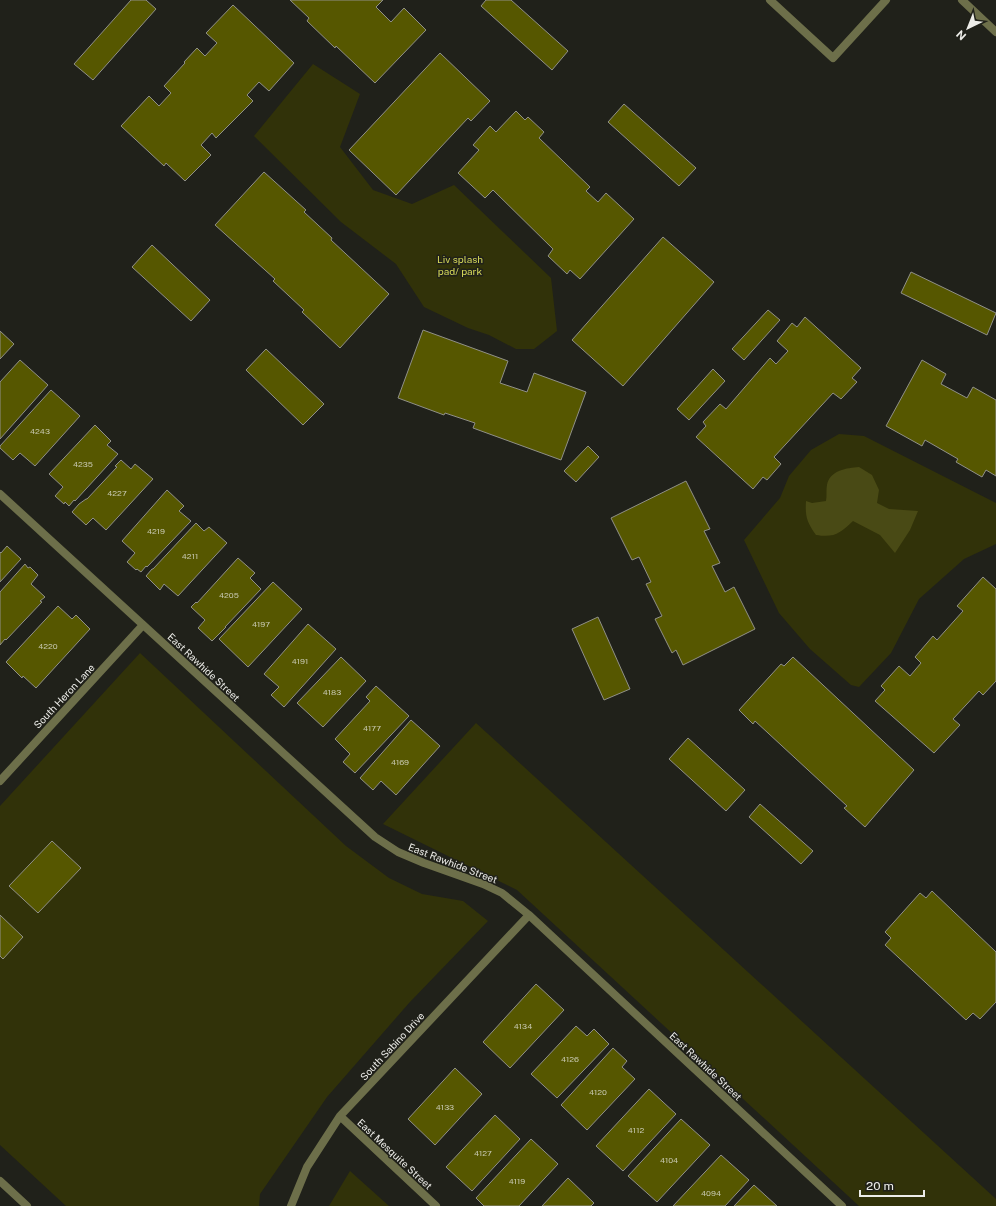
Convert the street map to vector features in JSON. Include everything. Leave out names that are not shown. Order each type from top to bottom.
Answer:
[{"type":"street","points":[[770,0],[833,58],[886,0]]},
{"type":"street","points":[[962,0],[996,32]]},
{"type":"street","name":"East Rawhide Street","points":[[0,494],[375,837],[398,852],[424,864],[483,884],[502,893],[529,915],[842,1206]]},
{"type":"street","name":"South Heron Lane","points":[[0,781],[143,625]]},
{"type":"street","name":"South Sabino Drive","points":[[291,1206],[307,1167],[340,1116],[529,915]]},
{"type":"street","name":"East Mesquite Street","points":[[340,1116],[436,1206]]},
{"type":"street","points":[[0,1181],[27,1206]]},
{"type":"green space","name":"Liv splash pad/ park","points":[[313,64],[360,94],[340,147],[373,190],[412,204],[454,185],[551,278],[557,331],[534,349],[516,349],[489,335],[468,328],[424,307],[396,264],[341,222],[254,136]]},
{"type":"green space","points":[[839,434],[864,436],[996,503],[996,544],[964,559],[919,599],[891,653],[859,687],[851,685],[810,649],[779,613],[744,540],[780,498],[789,476],[811,450]]},
{"type":"green space","points":[[140,653],[346,846],[389,878],[422,894],[463,901],[488,921],[409,1003],[327,1097],[260,1194],[259,1206],[66,1206],[0,1145],[0,806]]},
{"type":"green space","points":[[476,723],[996,1199],[996,1206],[859,1206],[517,890],[383,824]]},
{"type":"green space","points":[[350,1171],[389,1206],[329,1206]]},
{"type":"shaded area","points":[[859,467],[872,475],[879,490],[877,503],[889,509],[918,511],[910,530],[895,553],[880,535],[853,521],[837,534],[828,536],[816,535],[809,523],[806,515],[806,501],[812,503],[826,501],[827,485],[832,476],[844,469]]},
{"type":"building","points":[[131,0],[146,0],[156,9],[93,80],[74,64]]},
{"type":"building","points":[[290,0],[383,0],[376,7],[391,22],[404,8],[426,30],[375,83],[307,21],[309,18]]},
{"type":"building","points":[[486,0],[511,0],[568,51],[552,70],[481,6]]},
{"type":"building","points":[[233,5],[294,63],[269,91],[259,82],[247,95],[253,101],[216,138],[212,133],[201,145],[211,155],[185,181],[166,163],[164,166],[121,126],[149,96],[159,106],[171,93],[164,86],[185,63],[184,62],[197,48],[205,56],[217,43],[206,33]]},
{"type":"building","points":[[440,53],[490,101],[471,121],[468,118],[396,195],[349,150]]},
{"type":"building","points":[[624,104],[696,168],[679,186],[608,122]]},
{"type":"building","points":[[516,111],[525,120],[528,117],[544,132],[539,138],[590,187],[586,191],[598,202],[606,193],[634,219],[580,279],[570,270],[567,274],[548,256],[553,249],[493,190],[485,198],[458,173],[479,150],[473,145],[490,126],[496,132]]},
{"type":"building","points":[[264,172],[306,210],[304,212],[332,238],[331,240],[389,294],[340,348],[302,312],[304,310],[273,281],[275,279],[215,225]]},
{"type":"building","points":[[663,237],[714,282],[623,386],[572,340]]},
{"type":"building","points":[[152,245],[210,300],[191,321],[132,267]]},
{"type":"building","points":[[911,272],[996,313],[987,335],[901,293]]},
{"type":"building","points":[[768,310],[780,320],[744,360],[732,349]]},
{"type":"building","points":[[805,317],[861,368],[852,378],[857,382],[841,399],[833,393],[774,457],[781,464],[767,480],[763,477],[753,489],[696,437],[706,426],[703,422],[720,404],[726,409],[770,358],[776,364],[788,351],[777,341],[792,323],[797,327]]},
{"type":"building","points":[[423,330],[508,361],[500,383],[527,392],[534,373],[586,392],[561,460],[473,428],[475,423],[445,413],[444,415],[398,398]]},
{"type":"building","points":[[0,331],[14,344],[0,359]]},
{"type":"building","points":[[266,349],[324,404],[303,425],[246,370]]},
{"type":"building","points":[[20,360],[48,385],[0,439],[0,382]]},
{"type":"building","points":[[922,360],[946,374],[941,384],[967,398],[973,387],[996,400],[996,476],[986,470],[982,477],[956,462],[958,459],[925,440],[922,446],[886,426]]},
{"type":"building","points":[[713,369],[725,381],[689,420],[677,409]]},
{"type":"building","points":[[51,390],[80,416],[35,466],[20,453],[13,460],[0,448],[0,446]]},
{"type":"building","points":[[95,425],[111,441],[107,445],[118,454],[69,506],[65,502],[64,504],[55,496],[63,487],[49,474]]},
{"type":"building","points":[[588,446],[599,457],[576,482],[564,471]]},
{"type":"building","points":[[121,460],[131,469],[135,464],[153,479],[106,530],[93,518],[86,525],[72,512],[79,504],[87,499],[117,467],[115,466]]},
{"type":"building","points":[[686,481],[710,529],[704,531],[720,563],[712,566],[725,592],[734,587],[755,629],[683,665],[676,650],[672,653],[655,619],[662,616],[646,584],[651,582],[639,557],[632,560],[611,518]]},
{"type":"building","points":[[167,490],[184,506],[179,511],[191,521],[141,572],[137,569],[136,570],[127,562],[135,553],[122,541]]},
{"type":"building","points":[[196,523],[204,531],[209,527],[227,543],[178,596],[164,584],[160,590],[146,576]]},
{"type":"building","points":[[7,546],[21,559],[0,582],[0,552],[1,553]]},
{"type":"building","points":[[238,558],[255,573],[250,578],[261,589],[212,641],[198,628],[205,620],[191,607],[196,602],[197,603]]},
{"type":"building","points":[[25,564],[38,575],[31,584],[45,597],[40,601],[42,602],[0,645],[0,592]]},
{"type":"building","points":[[983,577],[996,589],[996,681],[983,695],[979,691],[953,719],[960,725],[934,753],[875,701],[885,690],[881,686],[899,666],[910,676],[921,663],[915,657],[933,636],[937,640],[963,611],[957,606]]},
{"type":"building","points":[[273,582],[302,609],[248,667],[219,639]]},
{"type":"building","points":[[58,606],[72,619],[76,615],[90,629],[36,688],[23,676],[22,678],[6,662]]},
{"type":"building","points":[[598,617],[630,689],[604,700],[572,629]]},
{"type":"building","points":[[308,624],[336,649],[284,707],[271,695],[279,687],[264,674]]},
{"type":"building","points":[[341,657],[366,681],[323,727],[297,703]]},
{"type":"building","points":[[793,657],[914,770],[865,827],[844,808],[847,806],[755,721],[753,724],[739,710],[781,664],[784,666]]},
{"type":"building","points":[[376,686],[409,716],[355,773],[343,762],[350,754],[335,739],[370,701],[366,697]]},
{"type":"building","points":[[411,720],[440,746],[396,795],[381,781],[373,790],[360,778]]},
{"type":"building","points":[[688,738],[745,790],[726,811],[669,759]]},
{"type":"building","points":[[760,804],[813,851],[801,864],[749,817]]},
{"type":"building","points":[[52,841],[81,868],[38,913],[9,886]]},
{"type":"building","points":[[932,891],[996,952],[996,1002],[980,1019],[973,1013],[966,1020],[885,945],[891,938],[885,932],[920,893],[926,898]]},
{"type":"building","points":[[0,915],[23,937],[3,959],[0,956]]},
{"type":"building","points":[[536,984],[564,1010],[510,1068],[483,1042]]},
{"type":"building","points":[[576,1026],[587,1036],[594,1029],[609,1044],[557,1098],[531,1074]]},
{"type":"building","points":[[613,1048],[627,1061],[622,1067],[635,1079],[587,1130],[561,1105]]},
{"type":"building","points":[[455,1068],[482,1094],[435,1145],[408,1119]]},
{"type":"building","points":[[649,1089],[676,1114],[623,1171],[596,1146]]},
{"type":"building","points":[[495,1115],[520,1139],[472,1191],[446,1167]]},
{"type":"building","points":[[681,1119],[710,1145],[657,1202],[628,1176]]},
{"type":"building","points":[[531,1139],[558,1164],[519,1206],[484,1206],[476,1198]]},
{"type":"building","points":[[721,1155],[749,1180],[725,1206],[673,1206]]},
{"type":"building","points":[[568,1178],[594,1203],[591,1206],[542,1206]]},
{"type":"building","points":[[754,1185],[777,1206],[734,1206]]}]
